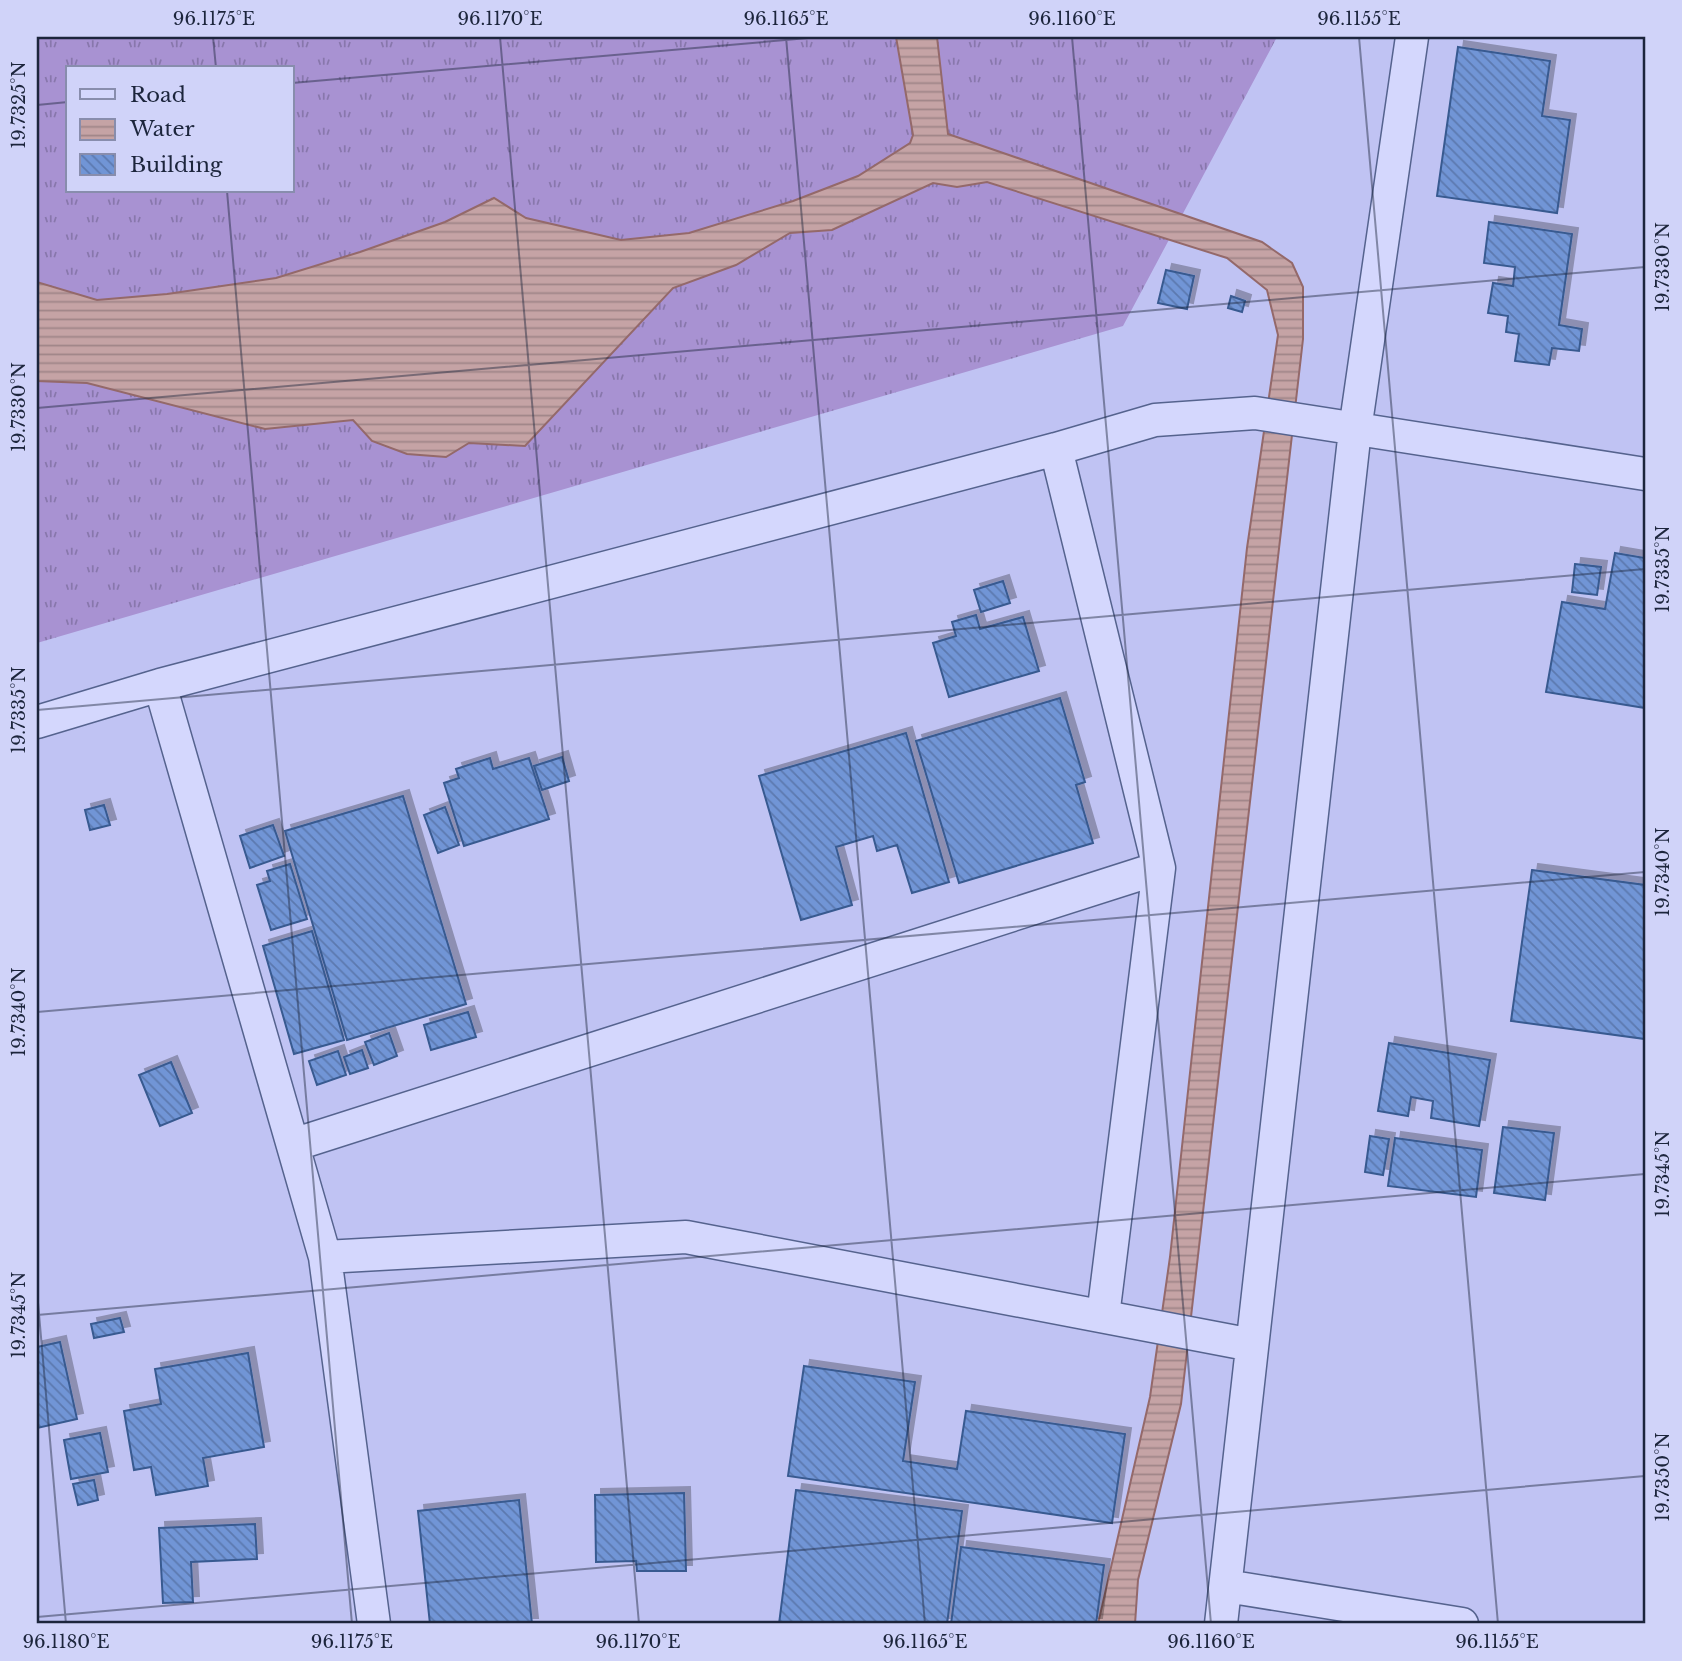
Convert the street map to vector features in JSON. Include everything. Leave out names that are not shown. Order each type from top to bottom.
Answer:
[{"type":"street","points":[[1221,1624],[1355,430],[1412,37]]},
{"type":"street","points":[[37,722],[160,685],[1056,449],[1155,420],[1255,413],[1645,474]]},
{"type":"street","points":[[1056,449],[1159,868],[1103,1316]]},
{"type":"street","points":[[160,685],[325,1258],[374,1624]]},
{"type":"street","points":[[293,1145],[1159,868]]},
{"type":"street","points":[[325,1258],[686,1237],[1251,1345]]},
{"type":"street","points":[[1226,1586],[1462,1624]]},
{"type":"green space","points":[[37,37],[1277,37],[1123,326],[37,643]]},
{"type":"water","points":[[896,37],[937,37],[948,134],[1262,242],[1292,263],[1303,287],[1303,339],[1181,1404],[1138,1580],[1135,1624],[1098,1624],[1150,1397],[1170,1257],[1247,548],[1278,335],[1267,290],[1227,258],[987,182],[957,187],[933,183],[832,230],[790,233],[736,265],[673,288],[525,446],[469,443],[446,457],[407,454],[372,441],[353,420],[265,429],[87,383],[37,381],[37,282],[97,300],[167,294],[276,278],[445,222],[494,198],[526,218],[621,240],[689,233],[793,201],[858,176],[910,143],[913,135]]},
{"type":"building","points":[[1458,47],[1550,61],[1542,116],[1570,120],[1557,213],[1437,196]]},
{"type":"building","points":[[1489,222],[1572,234],[1559,325],[1582,329],[1579,351],[1552,348],[1549,365],[1515,361],[1519,334],[1506,332],[1508,316],[1488,313],[1493,283],[1513,286],[1515,267],[1484,263]]},
{"type":"building","points":[[1166,270],[1194,276],[1187,309],[1158,303]]},
{"type":"building","points":[[1231,296],[1245,301],[1242,312],[1228,308]]},
{"type":"building","points":[[1615,553],[1645,558],[1645,708],[1546,692],[1562,602],[1605,609]]},
{"type":"building","points":[[1575,564],[1601,567],[1597,595],[1572,592]]},
{"type":"building","points":[[1003,581],[1010,603],[981,612],[974,590]]},
{"type":"building","points":[[976,615],[980,629],[1023,617],[1039,671],[949,697],[933,643],[956,636],[952,622]]},
{"type":"building","points":[[1060,698],[1085,782],[1076,785],[1093,843],[959,883],[916,741]]},
{"type":"building","points":[[906,733],[949,882],[912,893],[897,845],[877,851],[873,836],[836,847],[852,905],[801,920],[759,776]]},
{"type":"building","points":[[562,757],[569,781],[542,790],[534,766]]},
{"type":"building","points":[[490,758],[493,769],[529,758],[549,819],[464,846],[444,783],[459,778],[456,769]]},
{"type":"building","points":[[403,796],[466,1004],[347,1040],[285,831]]},
{"type":"building","points":[[104,805],[110,825],[90,830],[85,810]]},
{"type":"building","points":[[445,807],[459,845],[438,853],[424,815]]},
{"type":"building","points":[[273,825],[284,856],[250,868],[240,836]]},
{"type":"building","points":[[290,864],[307,919],[271,930],[257,885],[270,881],[267,871]]},
{"type":"building","points":[[1532,870],[1645,885],[1645,1039],[1511,1021]]},
{"type":"building","points":[[312,931],[344,1040],[294,1054],[263,946]]},
{"type":"building","points":[[468,1012],[476,1037],[431,1050],[424,1025]]},
{"type":"building","points":[[389,1033],[397,1056],[374,1065],[365,1042]]},
{"type":"building","points":[[1389,1043],[1490,1060],[1479,1126],[1431,1118],[1433,1101],[1411,1097],[1408,1116],[1378,1111]]},
{"type":"building","points":[[362,1050],[368,1068],[350,1074],[344,1057]]},
{"type":"building","points":[[338,1051],[346,1075],[317,1085],[309,1061]]},
{"type":"building","points":[[171,1062],[192,1113],[160,1126],[139,1075]]},
{"type":"building","points":[[1503,1127],[1554,1133],[1545,1200],[1494,1193]]},
{"type":"building","points":[[1370,1136],[1389,1139],[1383,1175],[1365,1172]]},
{"type":"building","points":[[1395,1138],[1482,1150],[1476,1197],[1388,1186]]},
{"type":"building","points":[[120,1318],[124,1332],[94,1338],[91,1324]]},
{"type":"building","points":[[60,1342],[77,1419],[37,1428],[37,1347]]},
{"type":"building","points":[[248,1353],[264,1447],[203,1458],[208,1486],[156,1495],[151,1467],[134,1470],[124,1411],[161,1404],[155,1369]]},
{"type":"building","points":[[804,1366],[915,1382],[903,1461],[957,1469],[966,1411],[1125,1434],[1112,1523],[788,1476]]},
{"type":"building","points":[[100,1433],[108,1472],[71,1479],[64,1440]]},
{"type":"building","points":[[94,1480],[98,1500],[78,1505],[73,1484]]},
{"type":"building","points":[[796,1490],[962,1511],[947,1624],[779,1624]]},
{"type":"building","points":[[684,1493],[686,1571],[637,1571],[636,1561],[596,1562],[595,1495]]},
{"type":"building","points":[[519,1500],[532,1624],[430,1624],[418,1511]]},
{"type":"building","points":[[255,1524],[257,1559],[191,1562],[193,1602],[163,1603],[159,1528]]},
{"type":"building","points":[[961,1547],[1104,1565],[1096,1624],[951,1624]]}]
